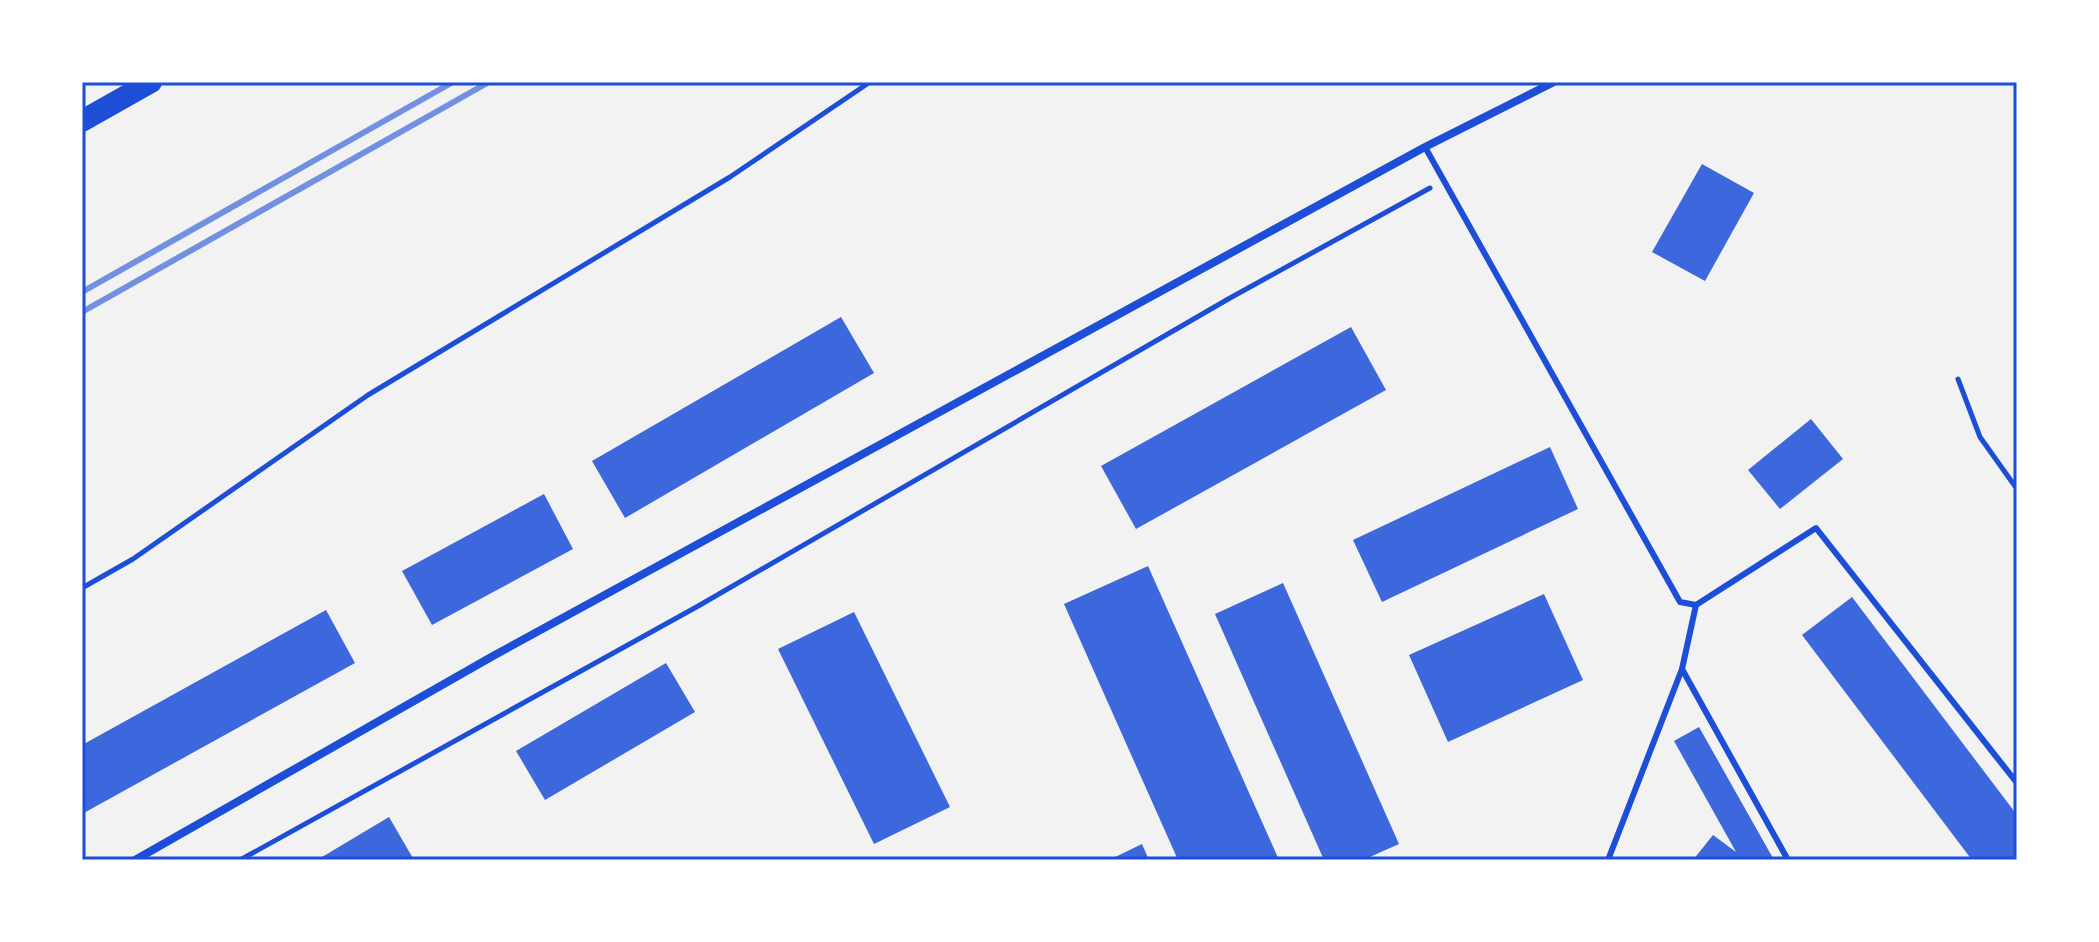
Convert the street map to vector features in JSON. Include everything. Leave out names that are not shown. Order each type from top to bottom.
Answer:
[{"type":"highway","points":[[82,121],[151,82]]},
{"type":"street","points":[[135,860],[493,656],[1425,147],[1554,82]]},
{"type":"lane","points":[[1425,147],[1680,602],[1696,605],[1816,528],[2017,783]]},
{"type":"lane","points":[[1608,860],[1682,669],[1696,605]]},
{"type":"lane","points":[[1682,669],[1788,860]]},
{"type":"path","points":[[82,588],[133,559],[368,395],[730,177],[870,82]]},
{"type":"path","points":[[240,860],[700,605],[1203,314],[1443,181]]},
{"type":"path","points":[[1958,379],[1980,437],[2017,489]]},
{"type":"building","points":[[1702,164],[1754,193],[1705,281],[1652,252]]},
{"type":"building","points":[[841,317],[874,373],[625,518],[592,461]]},
{"type":"building","points":[[1351,327],[1386,390],[1136,529],[1101,466]]},
{"type":"building","points":[[1811,419],[1843,459],[1780,509],[1748,470]]},
{"type":"building","points":[[1550,447],[1578,509],[1382,602],[1353,540]]},
{"type":"building","points":[[544,494],[573,549],[432,625],[402,571]]},
{"type":"building","points":[[1148,566],[1279,860],[1178,860],[1064,604]]},
{"type":"building","points":[[1283,583],[1399,844],[1363,860],[1324,860],[1215,614]]},
{"type":"building","points":[[1544,594],[1583,680],[1448,742],[1409,655]]},
{"type":"building","points":[[1852,597],[2017,815],[2017,860],[1972,860],[1802,635]]},
{"type":"building","points":[[326,610],[355,663],[82,814],[82,745]]},
{"type":"building","points":[[854,612],[950,807],[874,844],[778,649]]},
{"type":"building","points":[[666,663],[695,712],[545,800],[516,751]]},
{"type":"building","points":[[1699,727],[1774,860],[1740,860],[1739,857],[1737,860],[1693,860],[1713,835],[1736,852],[1674,741]]},
{"type":"building","points":[[389,817],[414,860],[317,860]]},
{"type":"building","points":[[1142,844],[1149,860],[1109,860]]},
{"type":"railway","points":[[82,292],[453,82]]},
{"type":"railway","points":[[82,312],[489,82]]}]
